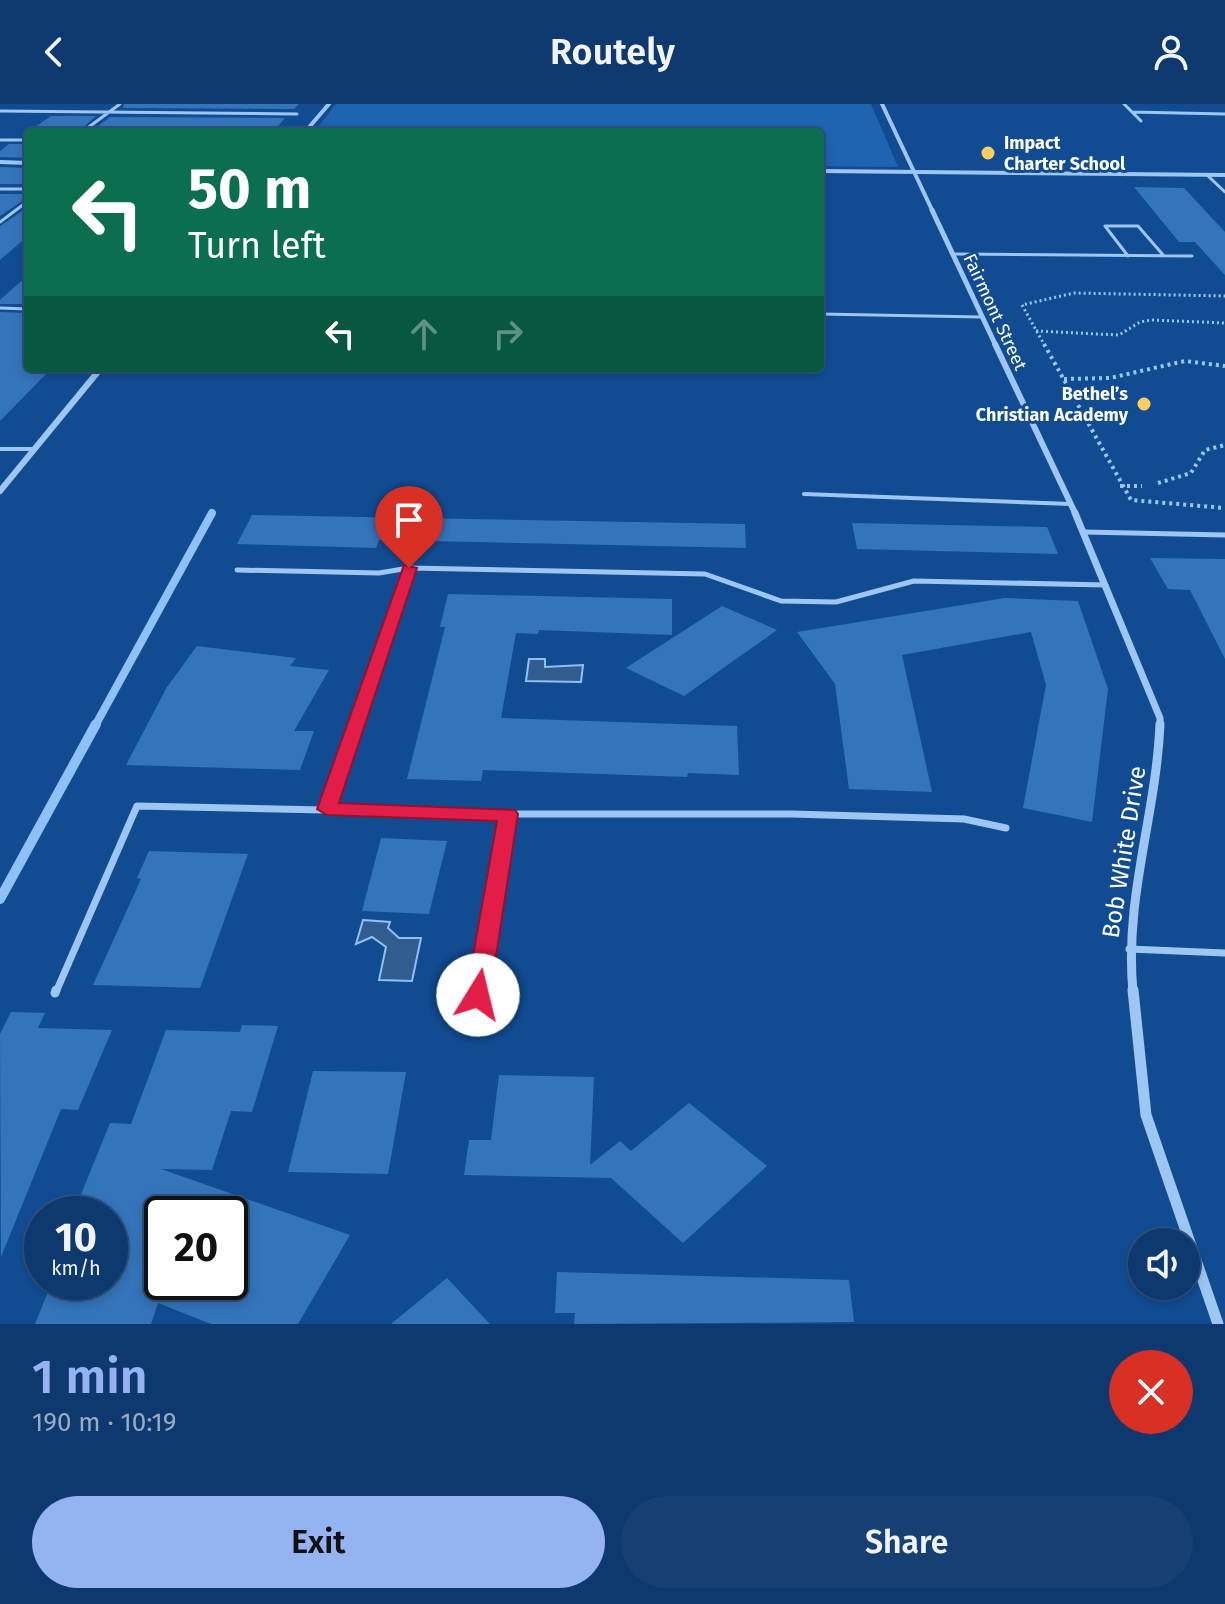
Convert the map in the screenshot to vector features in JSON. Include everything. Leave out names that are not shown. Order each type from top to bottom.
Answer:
[{"type":"street","points":[[308,128],[329,104]]},
{"type":"street","name":"Fairmont Street","points":[[882,104],[1084,532]]},
{"type":"street","points":[[0,162],[24,163]]},
{"type":"street","points":[[824,171],[1225,175]]},
{"type":"street","points":[[0,491],[31,449],[98,372]]},
{"type":"street","name":"Bob White Drive","points":[[1084,532],[1160,718],[1158,773],[1139,857],[1129,949],[1146,1115],[1218,1324]]},
{"type":"lane","points":[[87,128],[120,104]]},
{"type":"lane","points":[[1124,104],[1141,121]]},
{"type":"lane","points":[[0,111],[297,114]]},
{"type":"lane","points":[[1132,112],[1225,114]]},
{"type":"lane","points":[[0,140],[24,140]]},
{"type":"lane","points":[[1207,175],[1223,189]]},
{"type":"lane","points":[[0,189],[24,189]]},
{"type":"lane","points":[[0,222],[24,204]]},
{"type":"lane","points":[[1128,256],[1105,226],[1138,226],[1164,256]]},
{"type":"lane","points":[[952,254],[1192,256]]},
{"type":"lane","points":[[0,308],[24,309]]},
{"type":"lane","points":[[824,314],[981,317]]},
{"type":"lane","points":[[0,449],[31,449]]},
{"type":"lane","points":[[804,494],[1071,504]]},
{"type":"lane","points":[[1084,532],[1225,535]]},
{"type":"lane","points":[[327,809],[409,568]]},
{"type":"lane","points":[[237,570],[379,573],[409,568],[705,574],[781,601],[836,602],[914,581],[1106,585]]},
{"type":"lane","points":[[55,993],[137,806],[508,814],[808,815],[964,819],[1006,828]]},
{"type":"lane","points":[[478,995],[508,814]]},
{"type":"lane","points":[[1129,949],[1225,953]]},
{"type":"path","points":[[1225,296],[1074,293],[1054,299],[1039,297],[1022,305],[1120,486],[1131,500],[1225,508]]},
{"type":"path","points":[[1036,331],[1119,335],[1140,322],[1151,320],[1225,323]]},
{"type":"path","points":[[1064,379],[1110,378],[1185,361],[1225,366]]},
{"type":"path","points":[[1158,483],[1191,473],[1205,450],[1225,445]]},
{"type":"path","points":[[1120,486],[1142,486]]},
{"type":"shaded area","points":[[336,104],[871,104],[898,167],[824,166],[824,128],[317,128]]},
{"type":"shaded area","points":[[529,659],[545,659],[545,667],[583,665],[581,682],[526,681]]},
{"type":"shaded area","points":[[363,920],[390,922],[388,928],[399,938],[421,938],[412,981],[379,980],[386,947],[372,937],[356,944]]},
{"type":"building","points":[[124,104],[299,104],[294,109],[123,108]]},
{"type":"building","points":[[51,116],[96,116],[82,128],[34,128]]},
{"type":"building","points":[[110,117],[285,118],[276,128],[95,128]]},
{"type":"building","points":[[9,144],[24,144],[24,158],[0,157],[0,151]]},
{"type":"building","points":[[0,167],[24,168],[24,184],[0,184]]},
{"type":"building","points":[[1134,187],[1184,188],[1225,232],[1225,275],[1195,242],[1179,242]]},
{"type":"building","points":[[0,194],[24,194],[24,200],[0,216]]},
{"type":"building","points":[[24,210],[24,239],[0,260],[0,226]]},
{"type":"building","points":[[24,279],[24,304],[0,304],[0,300]]},
{"type":"building","points":[[0,312],[24,313],[24,372],[48,372],[0,421]]},
{"type":"building","points":[[252,515],[745,524],[746,548],[379,540],[376,548],[237,544]]},
{"type":"building","points":[[852,523],[1047,527],[1058,554],[857,549]]},
{"type":"building","points":[[1150,558],[1225,559],[1225,659],[1190,590],[1168,589]]},
{"type":"building","points":[[448,594],[672,599],[672,635],[539,630],[538,634],[516,633],[501,718],[737,726],[739,775],[688,773],[687,777],[483,770],[481,781],[407,779],[445,627],[440,627]]},
{"type":"building","points":[[1005,598],[1078,601],[1108,689],[1092,822],[1023,808],[1046,685],[1031,632],[902,655],[932,792],[849,789],[835,684],[797,632]]},
{"type":"building","points":[[722,606],[777,630],[684,696],[626,668]]},
{"type":"building","points":[[197,646],[296,658],[290,666],[329,670],[294,731],[314,731],[300,770],[126,765],[167,687]]},
{"type":"building","points":[[381,838],[447,841],[429,914],[362,911]]},
{"type":"building","points":[[149,851],[248,854],[200,988],[93,985],[141,879],[137,878]]},
{"type":"building","points":[[11,1012],[45,1013],[38,1028],[112,1030],[78,1110],[61,1109],[1,1257],[0,1034]]},
{"type":"building","points":[[242,1025],[278,1026],[252,1112],[231,1111],[212,1170],[161,1169],[238,1196],[144,1196],[144,1300],[248,1300],[248,1199],[350,1235],[298,1324],[211,1324],[158,1303],[151,1324],[35,1324],[45,1300],[128,1300],[128,1196],[80,1196],[110,1123],[131,1124],[166,1030],[240,1032]]},
{"type":"building","points":[[313,1071],[406,1072],[388,1174],[288,1172]]},
{"type":"building","points":[[499,1075],[594,1077],[590,1165],[620,1141],[631,1151],[689,1103],[767,1166],[683,1243],[611,1178],[464,1175],[469,1140],[491,1140]]},
{"type":"building","points":[[557,1272],[849,1280],[854,1322],[574,1324],[575,1313],[555,1313]]},
{"type":"building","points":[[447,1278],[490,1324],[391,1324]]},
{"type":"waterway","points":[[95,726],[212,513]]},
{"type":"waterway","points":[[0,899],[96,724]]},
{"type":"place","name":"Impact Charter School","points":[[988,153]]},
{"type":"place","name":"Bethel’s Christian Academy","points":[[1144,404]]},
{"type":"route","points":[[409,568],[327,809],[508,814],[478,995]]}]
